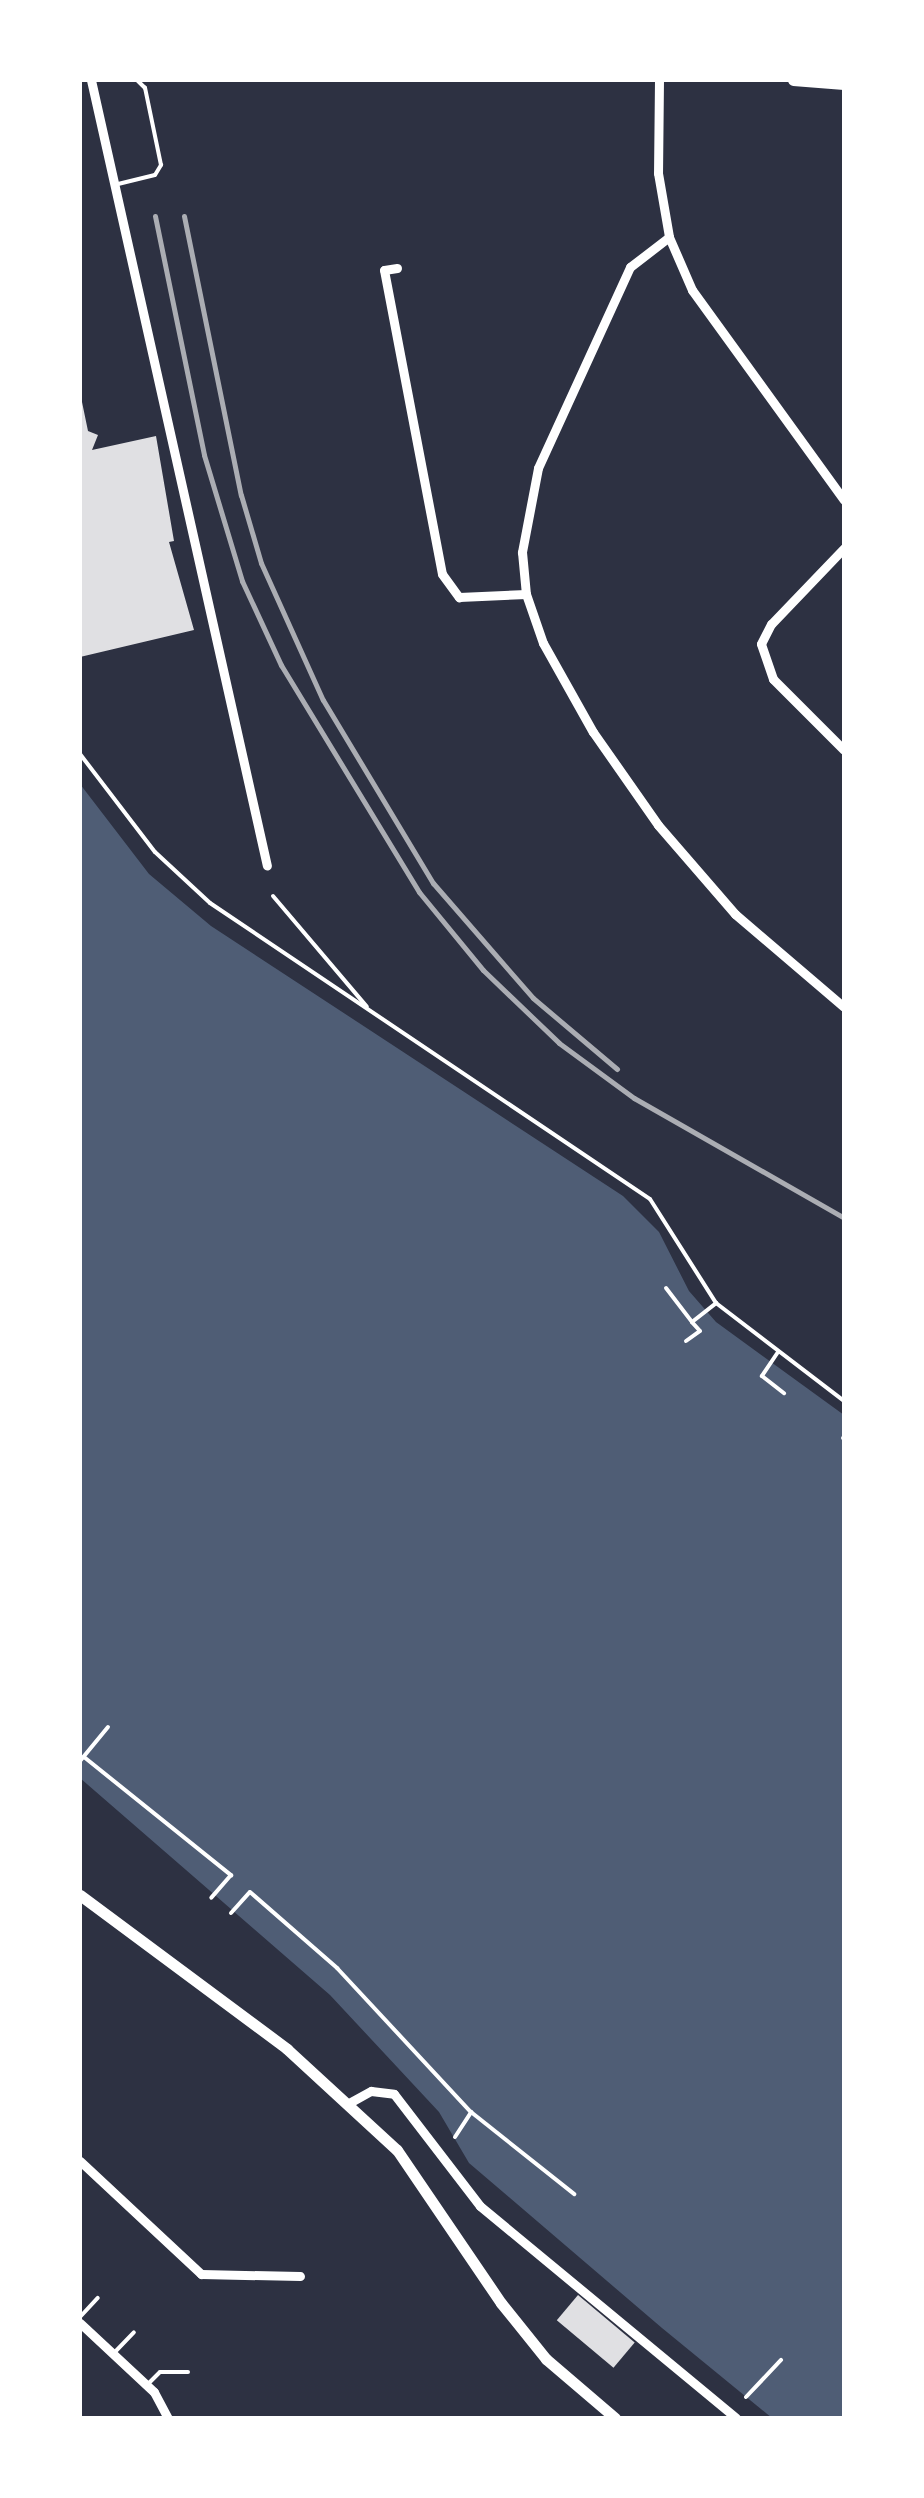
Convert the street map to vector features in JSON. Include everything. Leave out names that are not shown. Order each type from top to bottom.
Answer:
[{"type":"street","points":[[90,80],[268,866]]},
{"type":"street","points":[[659,80],[658,173],[669,237],[719,335],[844,500]]},
{"type":"street","points":[[793,80],[844,84]]},
{"type":"street","points":[[669,237],[630,267],[538,468],[522,552],[526,594],[543,643],[593,732],[658,825],[736,914],[844,1007]]},
{"type":"street","points":[[397,268],[384,270],[442,574],[459,597],[526,594]]},
{"type":"street","points":[[844,548],[771,624],[761,644],[773,679],[844,750]]},
{"type":"street","points":[[80,1895],[173,1958],[349,2103],[423,2183],[501,2304],[546,2358],[614,2418]]},
{"type":"street","points":[[349,2103],[371,2092],[394,2094],[480,2206],[736,2418]]},
{"type":"street","points":[[80,2161],[201,2274],[300,2276]]},
{"type":"street","points":[[80,2320],[147,2385],[168,2418]]},
{"type":"lane","points":[[114,185],[155,175],[161,165],[145,88],[137,80]]},
{"type":"lane","points":[[80,2320],[98,2298]]},
{"type":"lane","points":[[114,2354],[134,2332]]},
{"type":"lane","points":[[147,2385],[160,2372],[188,2372]]},
{"type":"path","points":[[80,754],[155,852],[210,903],[650,1199],[716,1303],[844,1401]]},
{"type":"path","points":[[273,896],[370,1010]]},
{"type":"path","points":[[666,1288],[700,1331],[686,1341]]},
{"type":"path","points":[[692,1322],[716,1303]]},
{"type":"path","points":[[778,1352],[762,1376],[784,1392]]},
{"type":"path","points":[[108,1727],[82,1759],[231,1875],[211,1898]]},
{"type":"path","points":[[230,1914],[250,1892],[337,1968],[471,2112],[574,2194]]},
{"type":"path","points":[[455,2137],[471,2112]]},
{"type":"path","points":[[746,2397],[781,2360]]},
{"type":"water","points":[[80,784],[149,874],[211,926],[623,1196],[659,1232],[689,1291],[716,1322],[844,1415],[844,2418],[772,2418],[662,2328],[469,2163],[439,2112],[330,1995],[80,1778]]},
{"type":"building","points":[[82,402],[88,431],[98,435],[92,450],[156,436],[174,541],[169,542],[194,630],[80,657]]},
{"type":"building","points":[[578,2295],[635,2343],[613,2368],[557,2320]]},
{"type":"railway","points":[[155,216],[204,455],[242,581],[281,665],[419,892],[483,970],[559,1043],[634,1098],[844,1218]]},
{"type":"railway","points":[[184,216],[241,495],[261,563],[323,700],[433,883],[533,998],[617,1069]]}]
